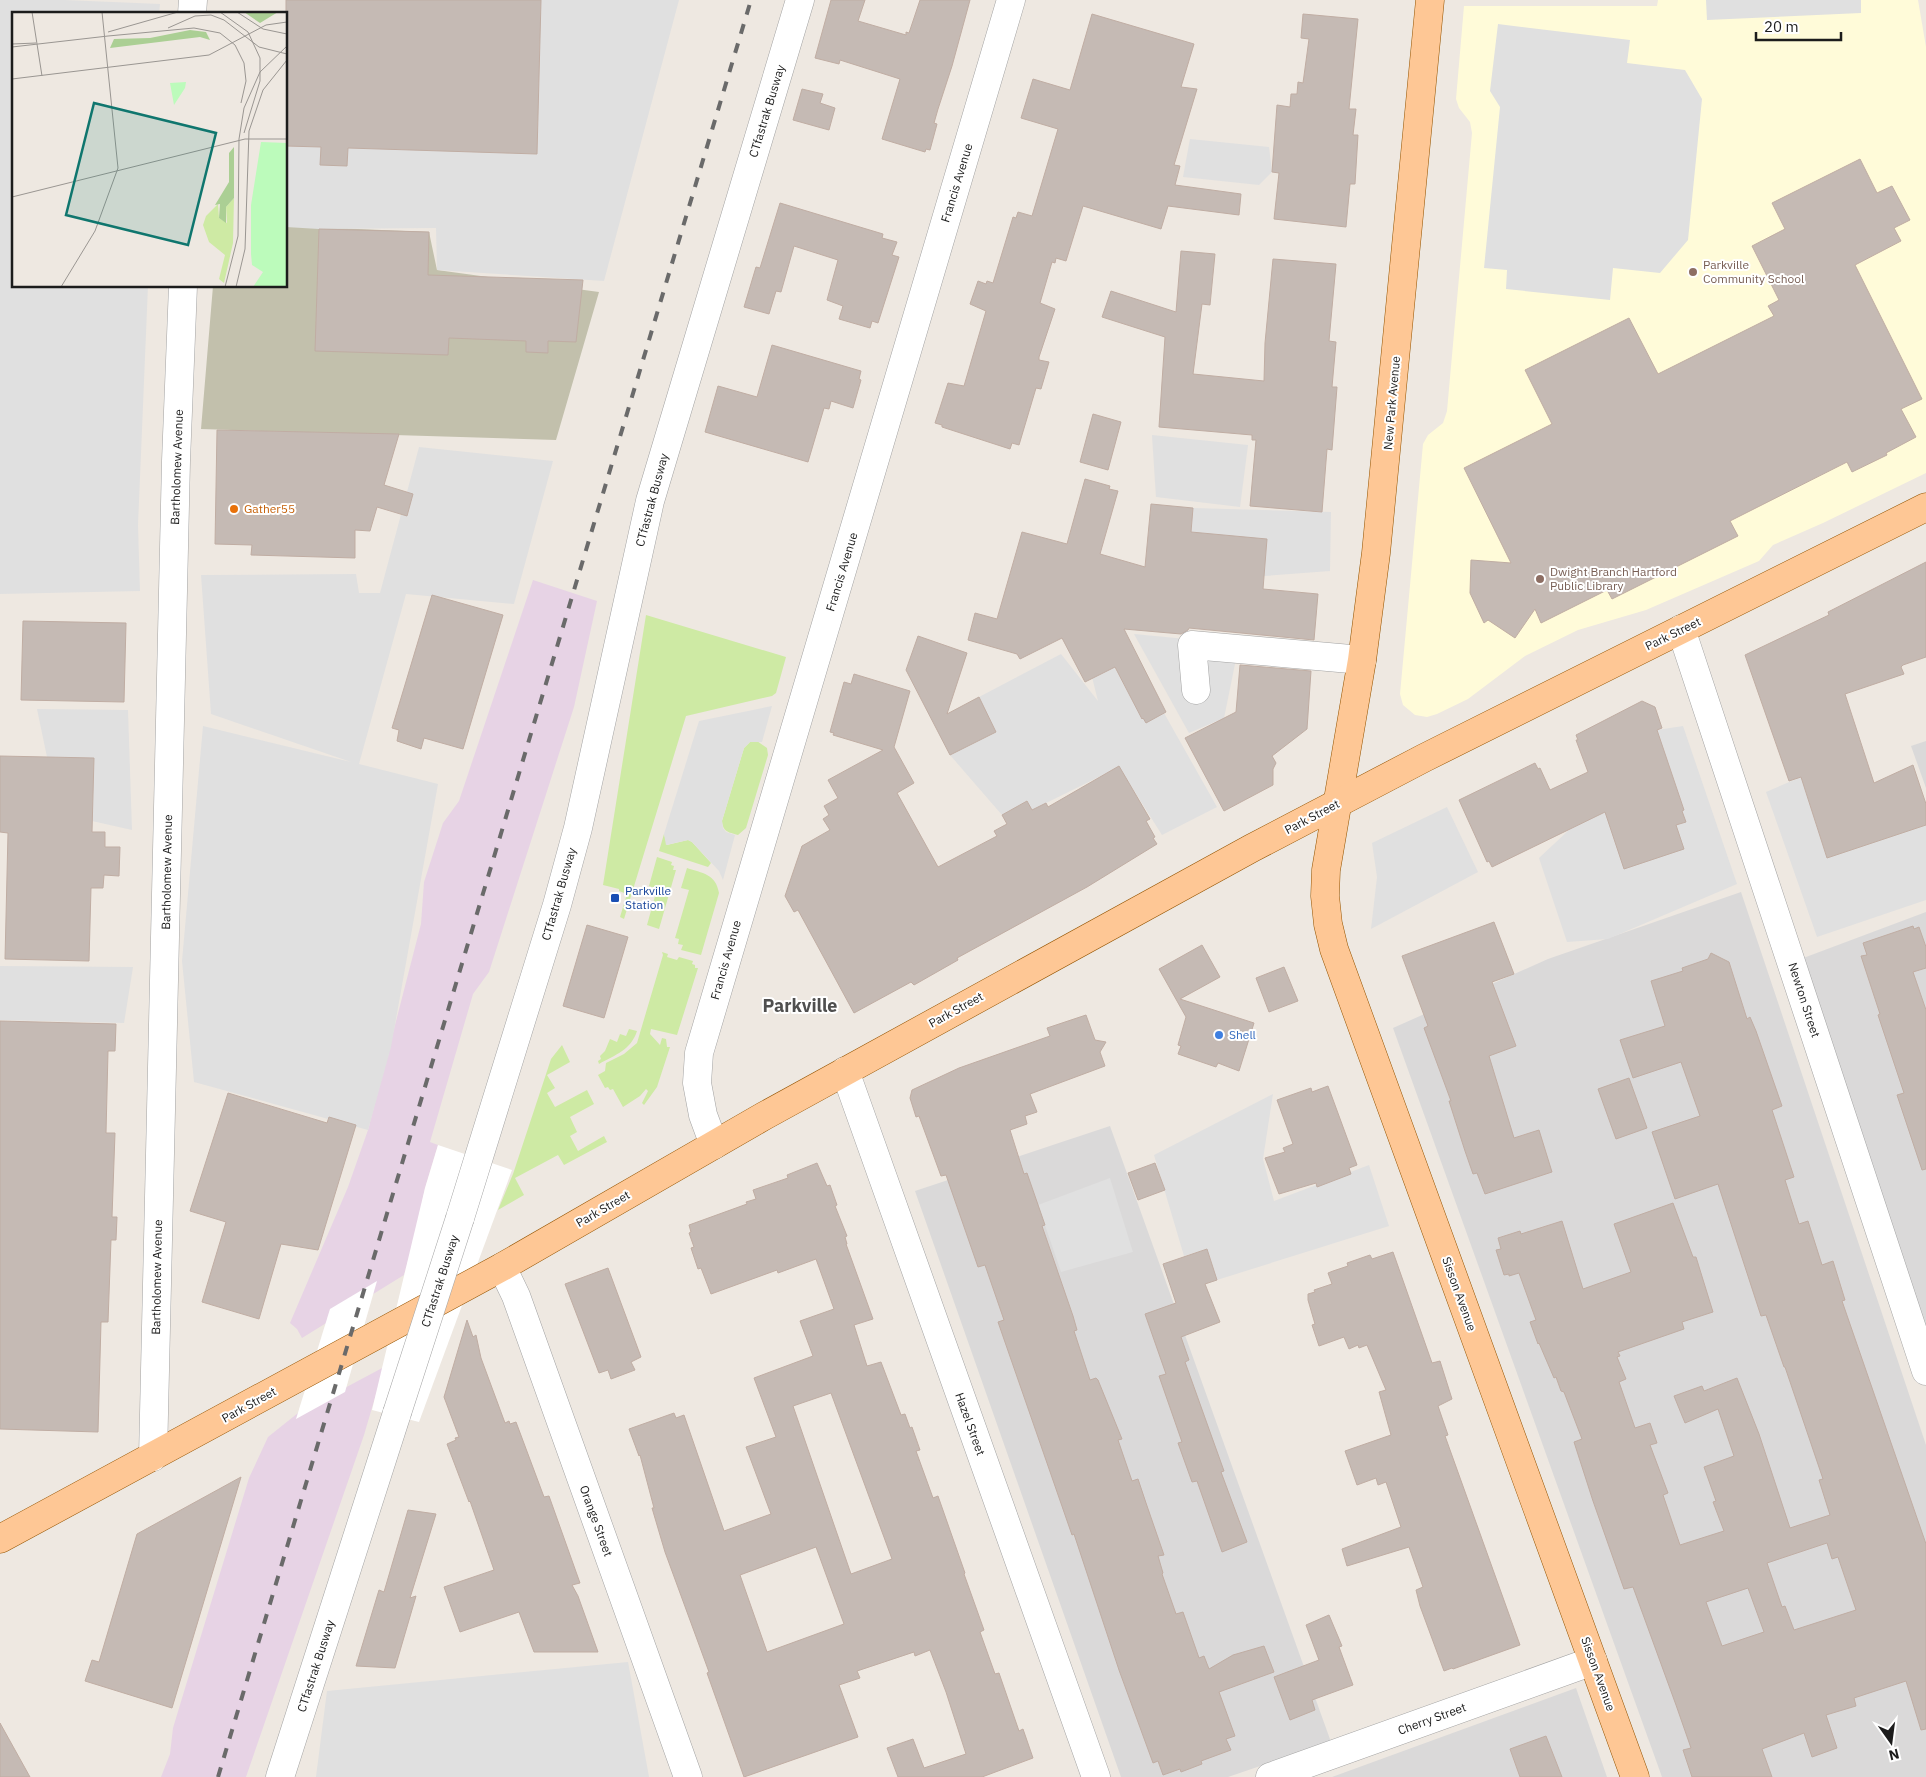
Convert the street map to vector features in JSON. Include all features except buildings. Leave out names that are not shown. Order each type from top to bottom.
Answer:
[{"type":"main road","name":"New Park Avenue","points":[[1337,804],[1348,750],[1362,660],[1385,474],[1430,0]]},
{"type":"main road","name":"Park Street","points":[[0,1539],[502,1267],[845,1071],[1181,887],[1337,804],[1926,507]]},
{"type":"main road","name":"Sisson Avenue","points":[[1337,804],[1328,850],[1325,896],[1328,924],[1334,949],[1635,1777]]},
{"type":"street","name":"CTfastrak Busway","points":[[280,1777],[480,1159],[557,904],[578,828],[650,501],[800,0]]},
{"type":"street","name":"Francis Avenue","points":[[714,1145],[703,1115],[697,1083],[699,1053],[1011,0]]},
{"type":"street","name":"Bartholomew Avenue","points":[[153,1457],[176,461],[183,288]]},
{"type":"street","name":"Newton Street","points":[[1682,629],[1926,1371]]},
{"type":"street","points":[[1196,690],[1192,645],[1362,660]]},
{"type":"street","name":"Hazel Street","points":[[845,1071],[1096,1777]]},
{"type":"street","name":"Orange Street","points":[[502,1267],[516,1296],[688,1777]]},
{"type":"street","name":"Cherry Street","points":[[1270,1777],[1593,1661]]},
{"type":"shaded area","points":[[0,0],[65,0],[160,4],[159,12],[12,12],[12,288],[148,288],[138,525],[140,591],[0,594]]},
{"type":"shaded area","points":[[541,0],[679,0],[604,281],[437,270],[436,228],[319,229],[288,227],[288,146],[321,147],[320,165],[347,166],[348,148],[537,154]]},
{"type":"shaded area","name":"Parkville Community School","points":[[1658,0],[1918,0],[1926,47],[1926,473],[1773,545],[1759,561],[1646,610],[1578,630],[1525,656],[1468,699],[1437,714],[1427,717],[1415,715],[1403,705],[1400,694],[1423,444],[1428,435],[1443,423],[1447,411],[1472,133],[1470,122],[1459,108],[1456,99],[1464,6],[1657,6]]},
{"type":"shaded area","points":[[1706,0],[1861,0],[1861,13],[1707,20]]},
{"type":"shaded area","points":[[1498,24],[1630,40],[1627,63],[1685,70],[1702,99],[1688,240],[1660,273],[1613,268],[1610,300],[1506,289],[1507,270],[1484,268],[1500,107],[1490,91]]},
{"type":"shaded area","points":[[1190,139],[1269,147],[1272,172],[1259,185],[1183,177]]},
{"type":"shaded area","points":[[288,226],[429,232],[437,270],[599,292],[556,440],[201,429],[213,288],[288,288]]},
{"type":"shaded area","points":[[1152,435],[1248,445],[1240,507],[1156,497]]},
{"type":"shaded area","points":[[419,447],[553,461],[514,604],[406,594],[359,764],[438,784],[391,1047],[368,1130],[194,1082],[182,961],[203,726],[351,762],[211,714],[201,575],[356,574],[359,593],[380,593]]},
{"type":"shaded area","points":[[1193,508],[1331,512],[1330,571],[1264,576],[1267,540],[1191,532]]},
{"type":"shaded area","points":[[533,580],[597,601],[574,707],[489,972],[473,994],[430,1142],[438,1145],[425,1188],[416,1233],[404,1275],[302,1338],[297,1329],[290,1323],[348,1187],[368,1130],[421,924],[424,882],[443,823],[459,801]]},
{"type":"shaded area","points":[[1134,634],[1239,644],[1224,718],[1189,733]]},
{"type":"shaded area","points":[[1061,654],[1098,701],[1090,669],[1110,659],[1142,718],[1164,713],[1217,807],[1162,835],[1119,767],[1032,810],[1027,801],[1002,815],[950,755],[996,732],[979,697]]},
{"type":"shaded area","points":[[772,706],[762,742],[750,742],[744,748],[722,821],[726,832],[735,835],[723,880],[719,871],[692,842],[688,840],[666,845],[664,834],[699,721]]},
{"type":"shaded area","points":[[37,709],[128,710],[132,830],[92,821],[94,759],[47,757]]},
{"type":"shaded area","points":[[1683,726],[1737,884],[1608,939],[1567,942],[1539,858],[1569,830],[1605,810],[1676,825],[1685,822],[1657,730]]},
{"type":"shaded area","points":[[1926,741],[1926,788],[1911,746]]},
{"type":"shaded area","points":[[1801,777],[1827,858],[1926,825],[1926,900],[1817,937],[1766,792]]},
{"type":"shaded area","points":[[1447,807],[1478,872],[1371,929],[1377,877],[1372,843]]},
{"type":"shaded area","points":[[1741,892],[1926,1445],[1926,1777],[1662,1777],[1393,1028],[1548,959]]},
{"type":"shaded area","points":[[1926,912],[1926,1331],[1798,960]]},
{"type":"shaded area","points":[[0,966],[133,967],[124,1023],[0,1020]]},
{"type":"shaded area","points":[[1273,1094],[1263,1159],[1274,1201],[1369,1165],[1389,1226],[1217,1280],[1207,1249],[1184,1256],[1154,1155]]},
{"type":"shaded area","points":[[1110,1126],[1331,1742],[1228,1777],[1121,1777],[915,1191]]},
{"type":"shaded area","points":[[1110,1178],[1133,1252],[1061,1272],[1038,1205]]},
{"type":"shaded area","points":[[384,1367],[364,1435],[246,1777],[161,1777],[170,1754],[173,1728],[249,1478],[268,1437],[298,1413]]},
{"type":"shaded area","points":[[628,1662],[649,1777],[316,1777],[327,1691]]},
{"type":"shaded area","points":[[1576,1688],[1607,1777],[1332,1777]]},
{"type":"green space","points":[[646,615],[786,657],[776,693],[772,696],[686,716],[624,919],[620,917],[627,894],[619,891],[619,889],[603,885]]},
{"type":"green space","points":[[757,741],[767,748],[768,755],[746,828],[738,835],[725,829],[722,821],[744,748],[750,742]]},
{"type":"green space","points":[[664,834],[667,845],[688,840],[692,842],[711,863],[708,867],[659,851]]},
{"type":"green space","points":[[657,857],[672,862],[673,870],[676,870],[659,929],[647,925],[657,889],[649,886]]},
{"type":"green space","points":[[687,868],[712,878],[719,893],[701,955],[681,950],[683,945],[678,944],[679,939],[675,938],[689,890],[681,888]]},
{"type":"green space","points":[[662,952],[668,954],[667,957],[677,960],[679,957],[693,961],[692,964],[695,965],[695,968],[698,968],[677,1035],[651,1029],[650,1034],[660,1045],[662,1038],[666,1039],[667,1047],[670,1047],[657,1087],[644,1105],[642,1103],[648,1091],[646,1089],[640,1096],[623,1107],[613,1089],[605,1088],[598,1075],[605,1071],[606,1063],[624,1054],[637,1043],[663,955]]},
{"type":"green space","points":[[629,1029],[637,1031],[631,1043],[622,1051],[599,1064],[600,1056],[605,1051],[610,1039],[617,1042],[620,1034],[626,1036]]},
{"type":"green space","points":[[562,1045],[570,1062],[547,1075],[555,1088],[547,1093],[555,1107],[587,1090],[594,1104],[570,1117],[577,1132],[570,1136],[578,1151],[604,1136],[607,1142],[564,1165],[558,1155],[515,1178],[524,1195],[498,1210],[513,1174],[551,1059]]},
{"type":"pier","points":[[438,1145],[512,1170],[419,1422],[372,1410],[425,1188]]},
{"type":"pier","points":[[377,1281],[345,1392],[296,1419],[330,1309]]},
{"type":"railway","points":[[218,1777],[751,0]]},
{"type":"place","name":"Parkville Community School","points":[[1693,272]]},
{"type":"place","name":"Gather55","points":[[234,509]]},
{"type":"place","name":"Dwight Branch Hartford Public Library","points":[[1540,579]]},
{"type":"place","name":"Parkville Station","points":[[615,898]]},
{"type":"place","name":"Shell","points":[[1219,1035]]},
{"type":"district","name":"Parkville","points":[[800,1006]]}]
